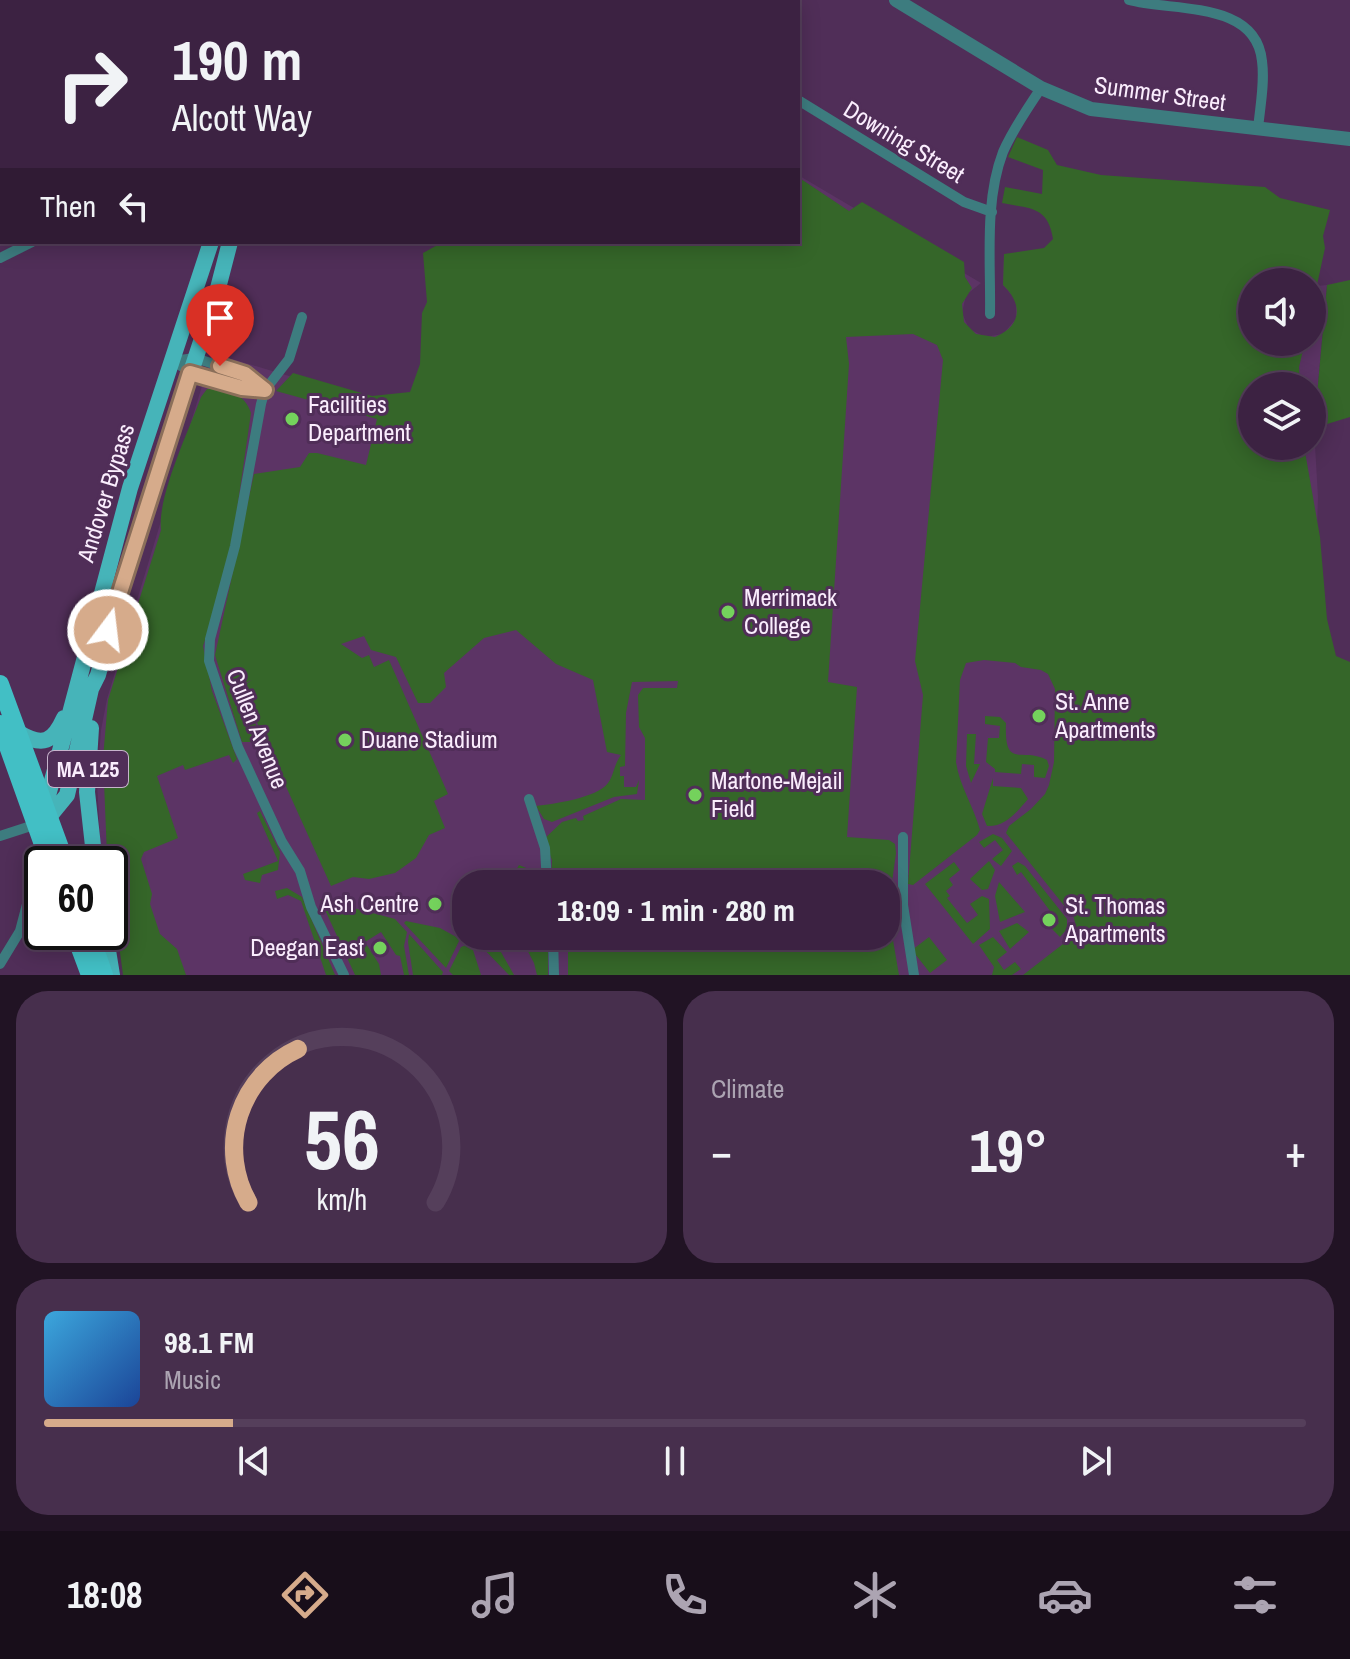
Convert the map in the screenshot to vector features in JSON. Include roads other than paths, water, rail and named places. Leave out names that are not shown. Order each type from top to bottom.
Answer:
[{"type":"highway","points":[[0,684],[19,733],[52,846]]},
{"type":"highway","points":[[0,724],[44,816]]},
{"type":"highway","points":[[82,950],[90,975]]},
{"type":"highway","points":[[88,950],[104,975]]},
{"type":"main road","name":"Andover Bypass","points":[[44,816],[130,488],[210,244]]},
{"type":"main road","name":"Andover Bypass","points":[[44,816],[63,804],[67,795],[91,689],[98,675],[119,591],[229,244]]},
{"type":"main road","name":"MA 125","points":[[93,846],[87,792],[90,733],[98,675]]},
{"type":"main road","points":[[19,733],[35,741],[48,739],[58,729],[75,694]]},
{"type":"main road","points":[[106,950],[108,955]]},
{"type":"main road","points":[[107,950],[112,975]]},
{"type":"street","name":"Summer Street","points":[[896,0],[1067,101],[1100,111],[1350,139]]},
{"type":"street","points":[[1129,0],[1210,12],[1247,26],[1259,45],[1262,61],[1258,129]]},
{"type":"street","points":[[990,314],[992,212],[1003,154],[1041,88]]},
{"type":"street","name":"Downing Street","points":[[800,101],[964,202],[992,212]]},
{"type":"street","points":[[0,258],[28,244]]},
{"type":"street","points":[[173,361],[193,365],[242,388],[265,390],[289,359],[302,317]]},
{"type":"street","name":"Cullen Avenue","points":[[265,390],[233,554],[210,639],[209,661],[238,747],[282,842],[300,871],[311,907],[344,975]]},
{"type":"street","points":[[529,799],[545,848],[546,870]]},
{"type":"street","points":[[0,836],[44,816]]},
{"type":"street","points":[[903,837],[903,905],[914,975]]},
{"type":"street","points":[[0,964],[20,931],[24,916]]},
{"type":"street","points":[[20,931],[24,930]]},
{"type":"street","points":[[553,950],[554,975]]},
{"type":"place","name":"Facilities Department","points":[[292,419]]},
{"type":"place","name":"Merrimack College","points":[[728,612]]},
{"type":"place","name":"St. Anne Apartments","points":[[1039,716]]},
{"type":"place","name":"Duane Stadium","points":[[345,740]]},
{"type":"place","name":"Martone-Mejail Field","points":[[695,795]]},
{"type":"place","name":"Ash Centre","points":[[435,904]]},
{"type":"place","name":"St. Thomas Apartments","points":[[1049,920]]},
{"type":"place","name":"Deegan East","points":[[380,948]]}]
